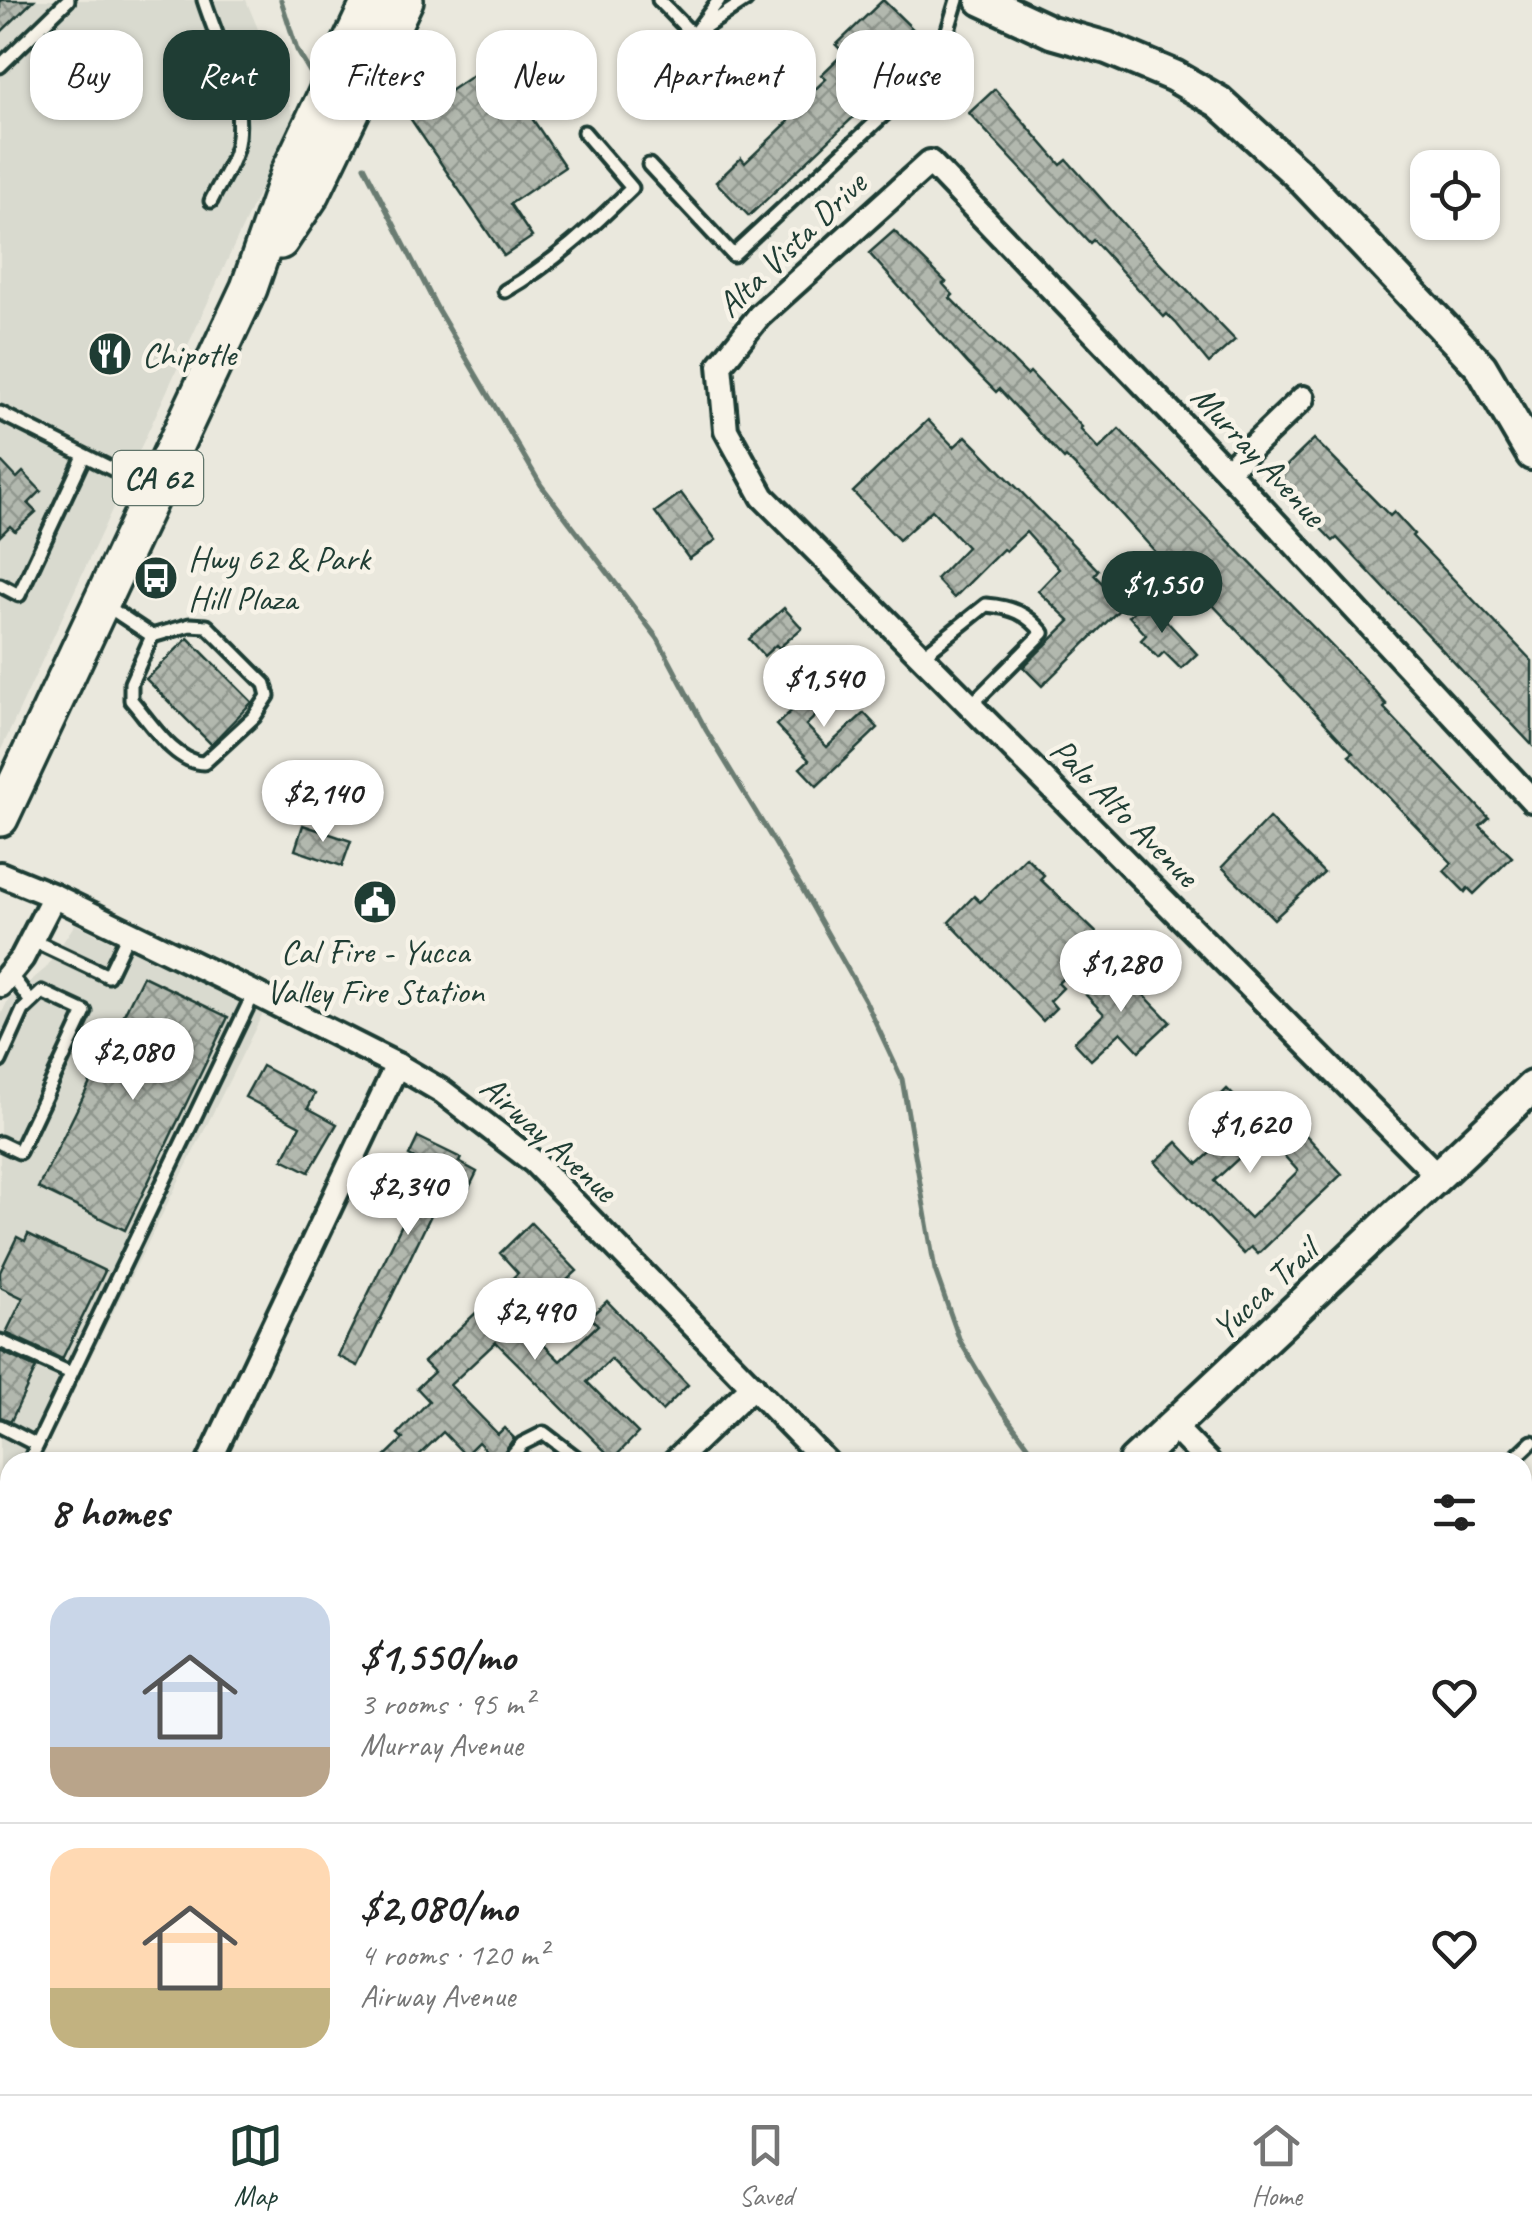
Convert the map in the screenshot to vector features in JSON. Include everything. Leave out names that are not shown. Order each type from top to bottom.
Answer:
[{"type":"main road","name":"CA 62","points":[[0,818],[250,288],[290,174],[372,0]]},
{"type":"main road","name":"CA 62","points":[[250,288],[312,192],[405,0]]},
{"type":"street","points":[[982,0],[1051,32],[1107,48],[1174,76],[1219,102],[1299,176],[1481,367],[1532,454]]},
{"type":"street","name":"Murray Avenue","points":[[930,162],[1227,470],[1532,800]]},
{"type":"street","name":"Alta Vista Drive","points":[[762,498],[726,430],[720,365],[759,316],[930,162]]},
{"type":"street","points":[[1227,470],[1303,398]]},
{"type":"street","name":"Palo Alto Avenue","points":[[762,498],[1438,1176]]},
{"type":"street","name":"Airway Avenue","points":[[0,874],[254,993],[443,1092],[534,1162],[816,1452]]},
{"type":"street","points":[[5,979],[32,940],[54,896]]},
{"type":"street","points":[[214,1452],[397,1065]]},
{"type":"street","name":"Yucca Trail","points":[[1145,1452],[1532,1087]]},
{"type":"street","points":[[684,1452],[753,1386]]},
{"type":"street","points":[[1173,1426],[1198,1452]]},
{"type":"lane","points":[[0,66],[68,0]]},
{"type":"lane","points":[[204,0],[236,98],[238,127],[237,146],[211,201]]},
{"type":"lane","points":[[659,0],[688,30]]},
{"type":"lane","points":[[697,30],[718,0]]},
{"type":"lane","points":[[701,30],[746,0]]},
{"type":"lane","points":[[649,165],[733,255],[892,108],[932,83],[957,0]]},
{"type":"lane","points":[[505,291],[563,252],[632,188],[584,132]]},
{"type":"lane","points":[[0,413],[153,489]]},
{"type":"lane","points":[[0,585],[19,596],[84,456]]},
{"type":"lane","points":[[100,602],[152,636],[190,625],[207,626],[265,684],[268,696],[254,716],[204,763],[192,763],[175,750],[131,700],[131,683],[152,636]]},
{"type":"lane","points":[[921,656],[986,605],[1014,609],[1034,622],[1043,633],[970,706]]},
{"type":"lane","points":[[32,940],[108,976],[129,932]]},
{"type":"lane","points":[[5,979],[31,1002]]},
{"type":"lane","points":[[0,1061],[23,1010],[42,992],[85,1012],[20,1152],[0,1143]]},
{"type":"lane","points":[[34,1452],[254,993]]},
{"type":"lane","points":[[0,1341],[71,1373]]},
{"type":"lane","points":[[0,1426],[37,1445]]},
{"type":"lane","points":[[515,1452],[544,1433],[569,1452]]},
{"type":"shaded area","points":[[0,0],[246,0],[258,30],[163,30],[163,120],[290,120],[290,106],[294,116],[0,752]]},
{"type":"shaded area","points":[[75,924],[263,1013],[43,1452],[0,1452],[0,1017],[8,1000],[46,968]]},
{"type":"building","points":[[0,0],[34,0],[0,33]]},
{"type":"building","points":[[883,0],[914,30],[852,30]]},
{"type":"building","points":[[836,61],[836,120],[850,120],[749,216],[716,182],[741,158],[745,163],[788,120],[816,120],[816,88],[826,79],[821,75]]},
{"type":"building","points":[[476,73],[476,120],[533,120],[565,167],[510,204],[532,237],[504,256],[411,120],[456,120],[456,87]]},
{"type":"building","points":[[995,89],[1061,165],[1067,160],[1235,340],[1209,363],[1176,323],[1167,314],[1164,317],[1093,240],[1090,243],[974,118],[974,108]]},
{"type":"building","points":[[894,231],[946,282],[943,284],[953,295],[950,298],[1027,375],[1030,372],[1099,449],[1119,429],[1361,676],[1387,705],[1384,708],[1489,818],[1480,826],[1512,857],[1474,894],[1468,888],[1465,892],[1444,871],[1452,863],[1349,756],[1353,753],[1310,707],[999,389],[996,392],[968,364],[869,253]]},
{"type":"building","points":[[928,420],[954,447],[966,436],[1098,570],[1094,575],[1124,605],[1042,686],[1023,667],[1070,621],[1038,591],[1059,569],[1026,532],[1006,551],[1003,549],[954,598],[936,579],[967,547],[932,510],[899,540],[853,492]]},
{"type":"building","points":[[1314,439],[1390,516],[1394,512],[1412,536],[1532,661],[1532,745],[1337,538],[1333,541],[1273,479]]},
{"type":"building","points":[[0,460],[17,478],[23,472],[41,491],[28,504],[36,512],[15,531],[10,526],[0,536]]},
{"type":"building","points":[[681,493],[716,540],[689,559],[655,512]]},
{"type":"building","points":[[1147,600],[1197,654],[1181,669],[1164,652],[1158,658],[1141,640],[1146,635],[1129,616]]},
{"type":"building","points":[[784,608],[802,628],[764,656],[749,639]]},
{"type":"building","points":[[188,638],[252,702],[211,744],[146,679]]},
{"type":"building","points":[[838,668],[851,683],[806,725],[827,747],[864,713],[878,728],[817,786],[800,768],[809,760],[776,725]]},
{"type":"building","points":[[1269,818],[1324,873],[1274,919],[1222,867]]},
{"type":"building","points":[[303,825],[351,841],[342,866],[295,850]]},
{"type":"building","points":[[1026,857],[1044,875],[1040,879],[1104,940],[1058,983],[1063,988],[1050,1001],[1056,1008],[1043,1021],[949,922],[974,896],[980,902]]},
{"type":"building","points":[[1116,966],[1170,1022],[1139,1051],[1121,1032],[1091,1060],[1074,1042],[1104,1014],[1086,995]]},
{"type":"building","points":[[143,976],[228,1017],[125,1230],[38,1188]]},
{"type":"building","points":[[262,1066],[315,1094],[308,1108],[337,1124],[309,1172],[283,1159],[300,1126],[245,1097]]},
{"type":"building","points":[[1227,1089],[1238,1100],[1223,1115],[1252,1146],[1214,1181],[1250,1218],[1298,1171],[1257,1126],[1279,1106],[1342,1174],[1258,1254],[1251,1247],[1244,1254],[1155,1162],[1177,1142],[1198,1164],[1220,1144],[1196,1120]]},
{"type":"building","points":[[418,1137],[461,1158],[459,1162],[477,1172],[463,1200],[443,1190],[358,1366],[338,1356],[424,1179],[415,1175],[421,1162],[409,1156]]},
{"type":"building","points":[[531,1223],[577,1271],[521,1322],[560,1361],[598,1325],[590,1317],[607,1301],[688,1385],[662,1411],[611,1359],[587,1382],[638,1433],[620,1452],[606,1452],[496,1342],[450,1385],[498,1434],[504,1428],[514,1438],[504,1452],[488,1452],[478,1442],[468,1452],[462,1452],[443,1432],[422,1452],[389,1452],[403,1439],[398,1434],[429,1401],[417,1388],[434,1372],[424,1362],[518,1273],[500,1253]]},
{"type":"building","points":[[28,1234],[105,1271],[62,1359],[6,1333],[23,1298],[0,1287],[0,1272],[17,1237],[25,1241]]},
{"type":"building","points":[[0,1351],[36,1368],[11,1421],[0,1417]]},
{"type":"waterway","points":[[281,0],[297,50],[310,72]]},
{"type":"waterway","points":[[364,166],[438,310],[541,485],[658,639],[706,730],[865,1000],[902,1079],[935,1270],[960,1341],[996,1402],[1033,1452]]},
{"type":"place","name":"Chipotle","points":[[110,354]]},
{"type":"place","name":"Hwy 62 & Park Hill Plaza","points":[[156,578]]},
{"type":"place","name":"Cal Fire - Yucca Valley Fire Station","points":[[375,902]]}]
